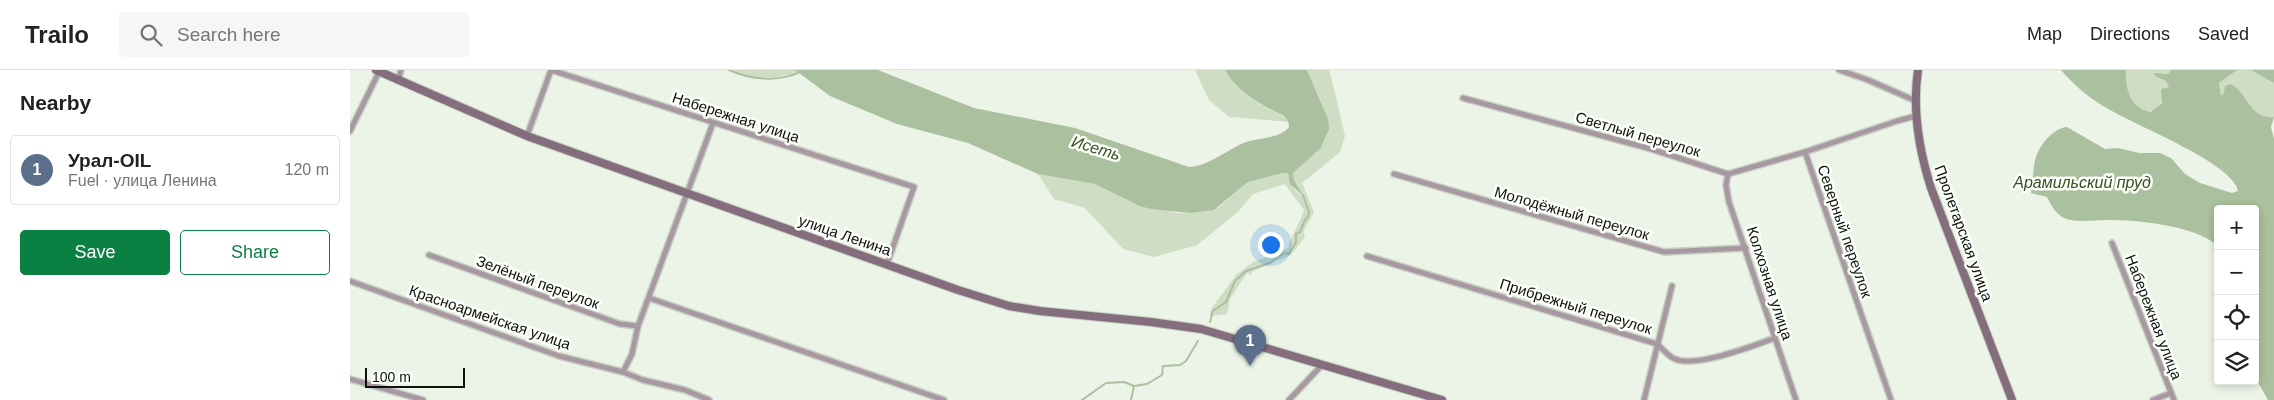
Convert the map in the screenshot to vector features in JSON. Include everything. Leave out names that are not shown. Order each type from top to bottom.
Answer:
[{"type":"main road","name":"Пролетарская улица","points":[[1918,70],[1916,116],[1923,162],[1931,188],[2012,400]]},
{"type":"main road","name":"улица Ленина","points":[[377,71],[527,136],[1009,306],[1201,329],[1442,400]]},
{"type":"street","points":[[398,81],[401,70]]},
{"type":"street","points":[[527,136],[551,70]]},
{"type":"street","name":"Набережная улица","points":[[551,70],[914,188],[886,264]]},
{"type":"street","points":[[1839,70],[1868,80],[1916,101]]},
{"type":"street","points":[[350,131],[377,71]]},
{"type":"street","name":"Светлый переулок","points":[[1463,98],[1651,149],[1728,174]]},
{"type":"street","name":"Северный переулок","points":[[1891,400],[1805,152],[1897,120],[1916,116]]},
{"type":"street","points":[[623,372],[632,354],[638,326],[713,123]]},
{"type":"street","points":[[1728,174],[1805,152]]},
{"type":"street","name":"Молодёжный переулок","points":[[1394,174],[1664,252],[1746,248]]},
{"type":"street","name":"Колхозная улица","points":[[1728,174],[1726,185],[1729,202],[1796,400]]},
{"type":"street","name":"Набережная улица","points":[[2112,242],[2174,400]]},
{"type":"street","name":"Зелёный переулок","points":[[430,256],[620,324],[638,326]]},
{"type":"street","name":"Прибрежный переулок","points":[[1367,256],[1657,344],[1675,359],[1693,361],[1731,353],[1775,338]]},
{"type":"street","name":"Красноармейская улица","points":[[350,281],[559,356],[685,390],[709,400]]},
{"type":"street","points":[[1644,400],[1672,286]]},
{"type":"street","points":[[649,298],[944,400]]},
{"type":"street","points":[[1290,400],[1322,365]]},
{"type":"street","points":[[350,379],[423,400]]},
{"type":"street","points":[[2153,400],[2171,393]]},
{"type":"shaded area","points":[[729,70],[795,70],[799,73],[763,78],[746,76]]},
{"type":"shaded area","points":[[1195,70],[1225,70],[1233,82],[1250,97],[1282,115],[1289,122],[1229,117],[1209,100]]},
{"type":"shaded area","points":[[1307,70],[1329,70],[1330,72],[1345,136],[1340,152],[1302,183],[1314,212],[1303,232],[1305,237],[1291,255],[1253,271],[1251,275],[1247,273],[1230,299],[1227,314],[1210,316],[1211,309],[1236,275],[1253,262],[1288,248],[1304,210],[1285,184],[1253,194],[1238,212],[1197,245],[1154,257],[1123,249],[1085,208],[1054,199],[1038,174],[1095,184],[1176,213],[1190,213],[1218,208],[1248,182],[1283,173],[1288,173],[1293,187],[1304,197],[1294,180],[1293,173],[1298,166],[1319,150],[1325,140],[1327,130],[1324,110]]},
{"type":"shaded area","points":[[2126,70],[2171,70],[2169,74],[2162,73],[2169,87],[2161,89],[2163,100],[2155,111],[2140,108],[2132,101],[2126,87]]},
{"type":"shaded area","points":[[2237,70],[2251,70],[2274,83],[2274,117],[2261,116],[2253,110],[2241,92],[2227,85],[2221,96],[2219,83]]},
{"type":"water","name":"Исеть","points":[[795,70],[878,70],[974,108],[1075,128],[1189,167],[1204,164],[1239,145],[1281,133],[1289,127],[1288,121],[1284,116],[1244,92],[1233,82],[1225,70],[1307,70],[1328,119],[1329,129],[1321,148],[1293,173],[1294,180],[1304,197],[1290,184],[1288,173],[1283,173],[1248,182],[1214,210],[1190,213],[1151,209],[1140,206],[1095,184],[1038,174],[968,143],[897,124],[830,96]]},
{"type":"water","name":"Арамильский пруд","points":[[2061,70],[2126,70],[2130,97],[2138,106],[2151,112],[2162,103],[2161,89],[2169,87],[2166,81],[2155,76],[2154,73],[2169,74],[2171,70],[2237,70],[2219,83],[2221,96],[2224,93],[2225,86],[2230,84],[2241,93],[2259,114],[2266,117],[2274,117],[2271,127],[2274,139],[2274,400],[2268,400],[2259,384],[2259,205],[2214,205],[2214,243],[2195,233],[2165,225],[2119,220],[2068,220],[2056,211],[2047,197],[2031,193],[2034,166],[2038,152],[2044,142],[2057,130],[2067,127],[2105,149],[2118,148],[2139,153],[2160,153],[2171,158],[2185,174],[2200,183],[2232,193],[2238,191],[2232,180],[2219,168],[2179,144],[2117,114],[2099,103]]},
{"type":"water","points":[[2251,70],[2274,70],[2274,83]]},
{"type":"waterway","points":[[729,70],[747,76],[767,79],[786,77],[804,70]]},
{"type":"waterway","points":[[1210,322],[1213,311],[1226,302],[1235,281],[1246,271],[1270,263],[1284,253],[1289,254],[1296,242],[1296,234],[1300,232],[1308,217],[1309,212],[1303,195]]},
{"type":"waterway","points":[[1082,400],[1106,383],[1124,382],[1134,386],[1147,384],[1162,375],[1163,366],[1180,365],[1186,361],[1198,341]]},
{"type":"waterway","points":[[1131,400],[1134,386]]},
{"type":"place","name":"Урал-OIL","points":[[1250,366]]}]
